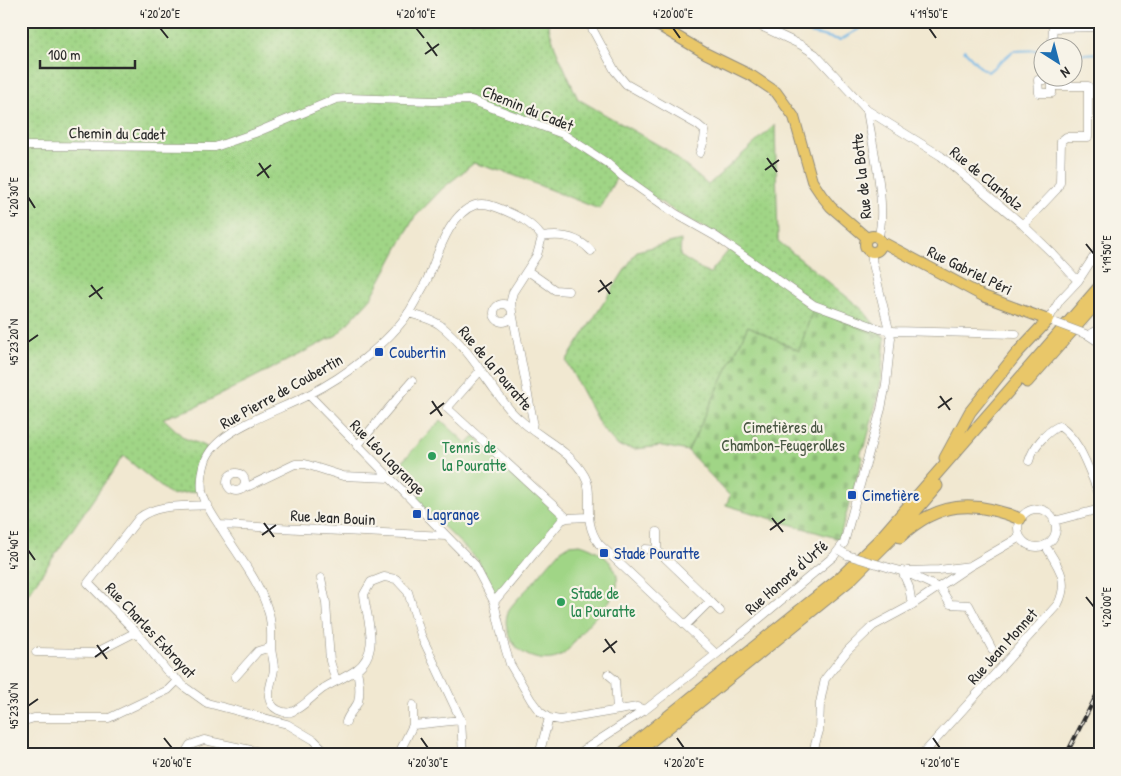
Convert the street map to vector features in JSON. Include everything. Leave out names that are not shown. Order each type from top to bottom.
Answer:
[{"type":"highway","points":[[620,755],[840,578],[878,542],[1100,286]]},
{"type":"highway","points":[[634,755],[850,580],[896,534],[1100,299]]},
{"type":"highway","points":[[932,480],[970,412],[1018,352],[1052,321]]},
{"type":"highway","points":[[819,606],[863,574],[906,532],[933,514],[961,506],[975,506],[1001,511],[1020,519]]},
{"type":"main road","points":[[641,21],[661,27],[705,53],[752,76],[776,92],[794,117],[812,180],[831,207],[867,238]]},
{"type":"main road","points":[[874,236],[879,241],[878,250],[868,251],[865,247],[867,238],[874,236]]},
{"type":"main road","name":"Rue Gabriel Péri","points":[[879,241],[982,296],[1052,321]]},
{"type":"street","points":[[588,21],[615,71],[626,84],[698,125],[705,131],[700,153]]},
{"type":"street","name":"Rue de Clarholz","points":[[750,21],[801,45],[815,54],[867,110],[941,156],[1022,225],[1078,281]]},
{"type":"street","points":[[1052,38],[1052,24],[1100,27]]},
{"type":"street","points":[[1022,225],[1057,189],[1060,182],[1061,140],[1066,137],[1088,137],[1088,86],[1084,85]]},
{"type":"street","name":"Chemin du Cadet","points":[[21,146],[215,147],[255,133],[336,99],[471,100],[563,134],[676,214],[715,236],[814,305],[880,329],[1016,334]]},
{"type":"street","name":"Rue de la Botte","points":[[867,110],[880,194],[879,241]]},
{"type":"street","name":"Rue Pierre de Coubertin","points":[[357,670],[336,681],[293,712],[286,713],[277,710],[273,706],[268,695],[274,668],[270,617],[260,590],[219,525],[202,491],[202,476],[206,460],[214,446],[227,434],[309,395],[366,358],[408,312],[426,280],[449,230],[464,212],[472,206],[488,204],[512,214],[533,226],[542,237]]},
{"type":"street","points":[[532,429],[533,421],[512,312],[511,300],[513,292],[537,255],[542,237],[562,235],[575,238],[584,243],[591,251]]},
{"type":"street","points":[[1100,247],[1078,281],[1060,300],[1052,321],[1088,335],[1100,343]]},
{"type":"street","name":"Rue Honoré d'Urfé","points":[[576,755],[645,710],[716,654],[839,550],[844,543],[886,384],[891,338],[872,260],[872,252]]},
{"type":"street","points":[[528,271],[555,290],[568,291]]},
{"type":"street","name":"Rue de la Pouratte","points":[[408,312],[439,324],[481,370],[506,406],[518,418],[566,455],[585,476],[590,530],[599,544],[716,654]]},
{"type":"street","points":[[1088,335],[1100,329]]},
{"type":"street","points":[[481,370],[447,408],[567,518]]},
{"type":"street","points":[[357,446],[412,381]]},
{"type":"street","name":"Rue Léo Lagrange","points":[[309,395],[474,564],[494,602],[510,664],[531,700],[540,712],[549,718]]},
{"type":"street","points":[[1029,461],[1031,452],[1051,430],[1058,426],[1066,430],[1075,440],[1100,496]]},
{"type":"street","points":[[243,489],[294,464],[305,464],[343,476],[390,478]]},
{"type":"street","name":"Rue Charles Exbrayat","points":[[208,505],[156,509],[146,513],[139,518],[88,583],[136,632],[166,670],[207,703],[287,724],[314,740],[330,755]]},
{"type":"street","points":[[1035,509],[1047,512],[1054,521],[1056,526],[1054,535],[1050,542],[1044,546],[1033,547],[1023,542],[1020,538],[1018,525],[1024,514],[1035,509]]},
{"type":"street","points":[[1054,521],[1100,509]]},
{"type":"street","points":[[494,602],[562,520],[588,517]]},
{"type":"street","name":"Rue Jean Bouin","points":[[219,525],[446,536]]},
{"type":"street","points":[[657,532],[657,550]]},
{"type":"street","points":[[812,755],[819,731],[820,703],[825,679],[862,635],[872,626],[912,606],[970,566],[1020,538]]},
{"type":"street","name":"Rue Jean Monnet","points":[[922,755],[1058,604],[1064,589],[1064,580],[1044,546]]},
{"type":"street","points":[[645,549],[657,550],[720,612]]},
{"type":"street","points":[[839,550],[847,555],[903,571],[938,587],[950,604],[969,605],[992,649]]},
{"type":"street","points":[[903,571],[970,566]]},
{"type":"street","points":[[903,571],[909,587],[912,606]]},
{"type":"street","points":[[346,722],[347,716],[357,702],[360,684],[357,670],[370,648],[371,640],[364,594],[371,582],[384,577],[396,579],[408,592],[421,634],[461,720],[463,755]]},
{"type":"street","points":[[321,578],[327,610],[330,661],[336,681]]},
{"type":"street","points":[[686,626],[710,602]]},
{"type":"street","points":[[36,652],[95,653],[136,632]]},
{"type":"street","points":[[235,677],[258,650],[271,648]]},
{"type":"street","points":[[608,674],[615,680],[617,710]]},
{"type":"street","points":[[615,680],[622,674]]},
{"type":"street","points":[[21,722],[34,718],[109,718],[168,690],[178,680]]},
{"type":"street","points":[[398,755],[413,725],[413,705]]},
{"type":"street","points":[[539,755],[549,718],[560,720],[637,707],[645,710]]},
{"type":"street","points":[[413,725],[461,720]]},
{"type":"street","points":[[184,755],[190,745],[204,740],[264,753]]},
{"type":"green space","points":[[21,21],[547,21],[555,47],[578,99],[667,150],[708,185],[775,125],[778,241],[863,310],[885,338],[813,309],[799,351],[748,326],[688,451],[662,446],[635,449],[618,446],[601,427],[566,361],[637,251],[681,240],[680,256],[709,274],[734,244],[684,217],[618,175],[599,209],[513,175],[474,163],[443,188],[414,218],[371,298],[337,335],[194,408],[163,418],[184,438],[207,447],[200,463],[198,491],[171,495],[123,456],[21,604]]},
{"type":"green space","name":"Cimetières du Chambon-Feugerolles","points":[[813,309],[885,338],[880,388],[865,447],[862,449],[860,456],[863,457],[839,539],[726,505],[730,496],[688,451],[748,326],[799,351]]},
{"type":"green space","points":[[441,420],[467,444],[475,436],[563,516],[498,593],[495,594],[478,560],[415,499],[422,492],[396,468]]},
{"type":"green space","name":"Stade de la Pouratte","points":[[580,544],[595,550],[608,560],[616,574],[618,582],[616,590],[606,605],[563,655],[554,659],[545,659],[535,658],[522,652],[513,643],[506,626],[507,614],[510,608],[561,550],[569,545]]},
{"type":"waterway","points":[[775,21],[797,30],[840,40],[873,21]]},
{"type":"waterway","points":[[964,50],[981,68],[988,72],[1013,51],[1034,50]]},
{"type":"waterway","points":[[1084,54],[1100,53]]},
{"type":"railway","points":[[1066,755],[1100,688]]},
{"type":"place","name":"Coubertin","points":[[379,352]]},
{"type":"place","name":"Tennis de la Pouratte","points":[[432,456]]},
{"type":"place","name":"Cimetière","points":[[852,495]]},
{"type":"place","name":"Lagrange","points":[[417,514]]},
{"type":"place","name":"Stade Pouratte","points":[[604,553]]},
{"type":"place","name":"Stade de la Pouratte","points":[[561,602]]}]
